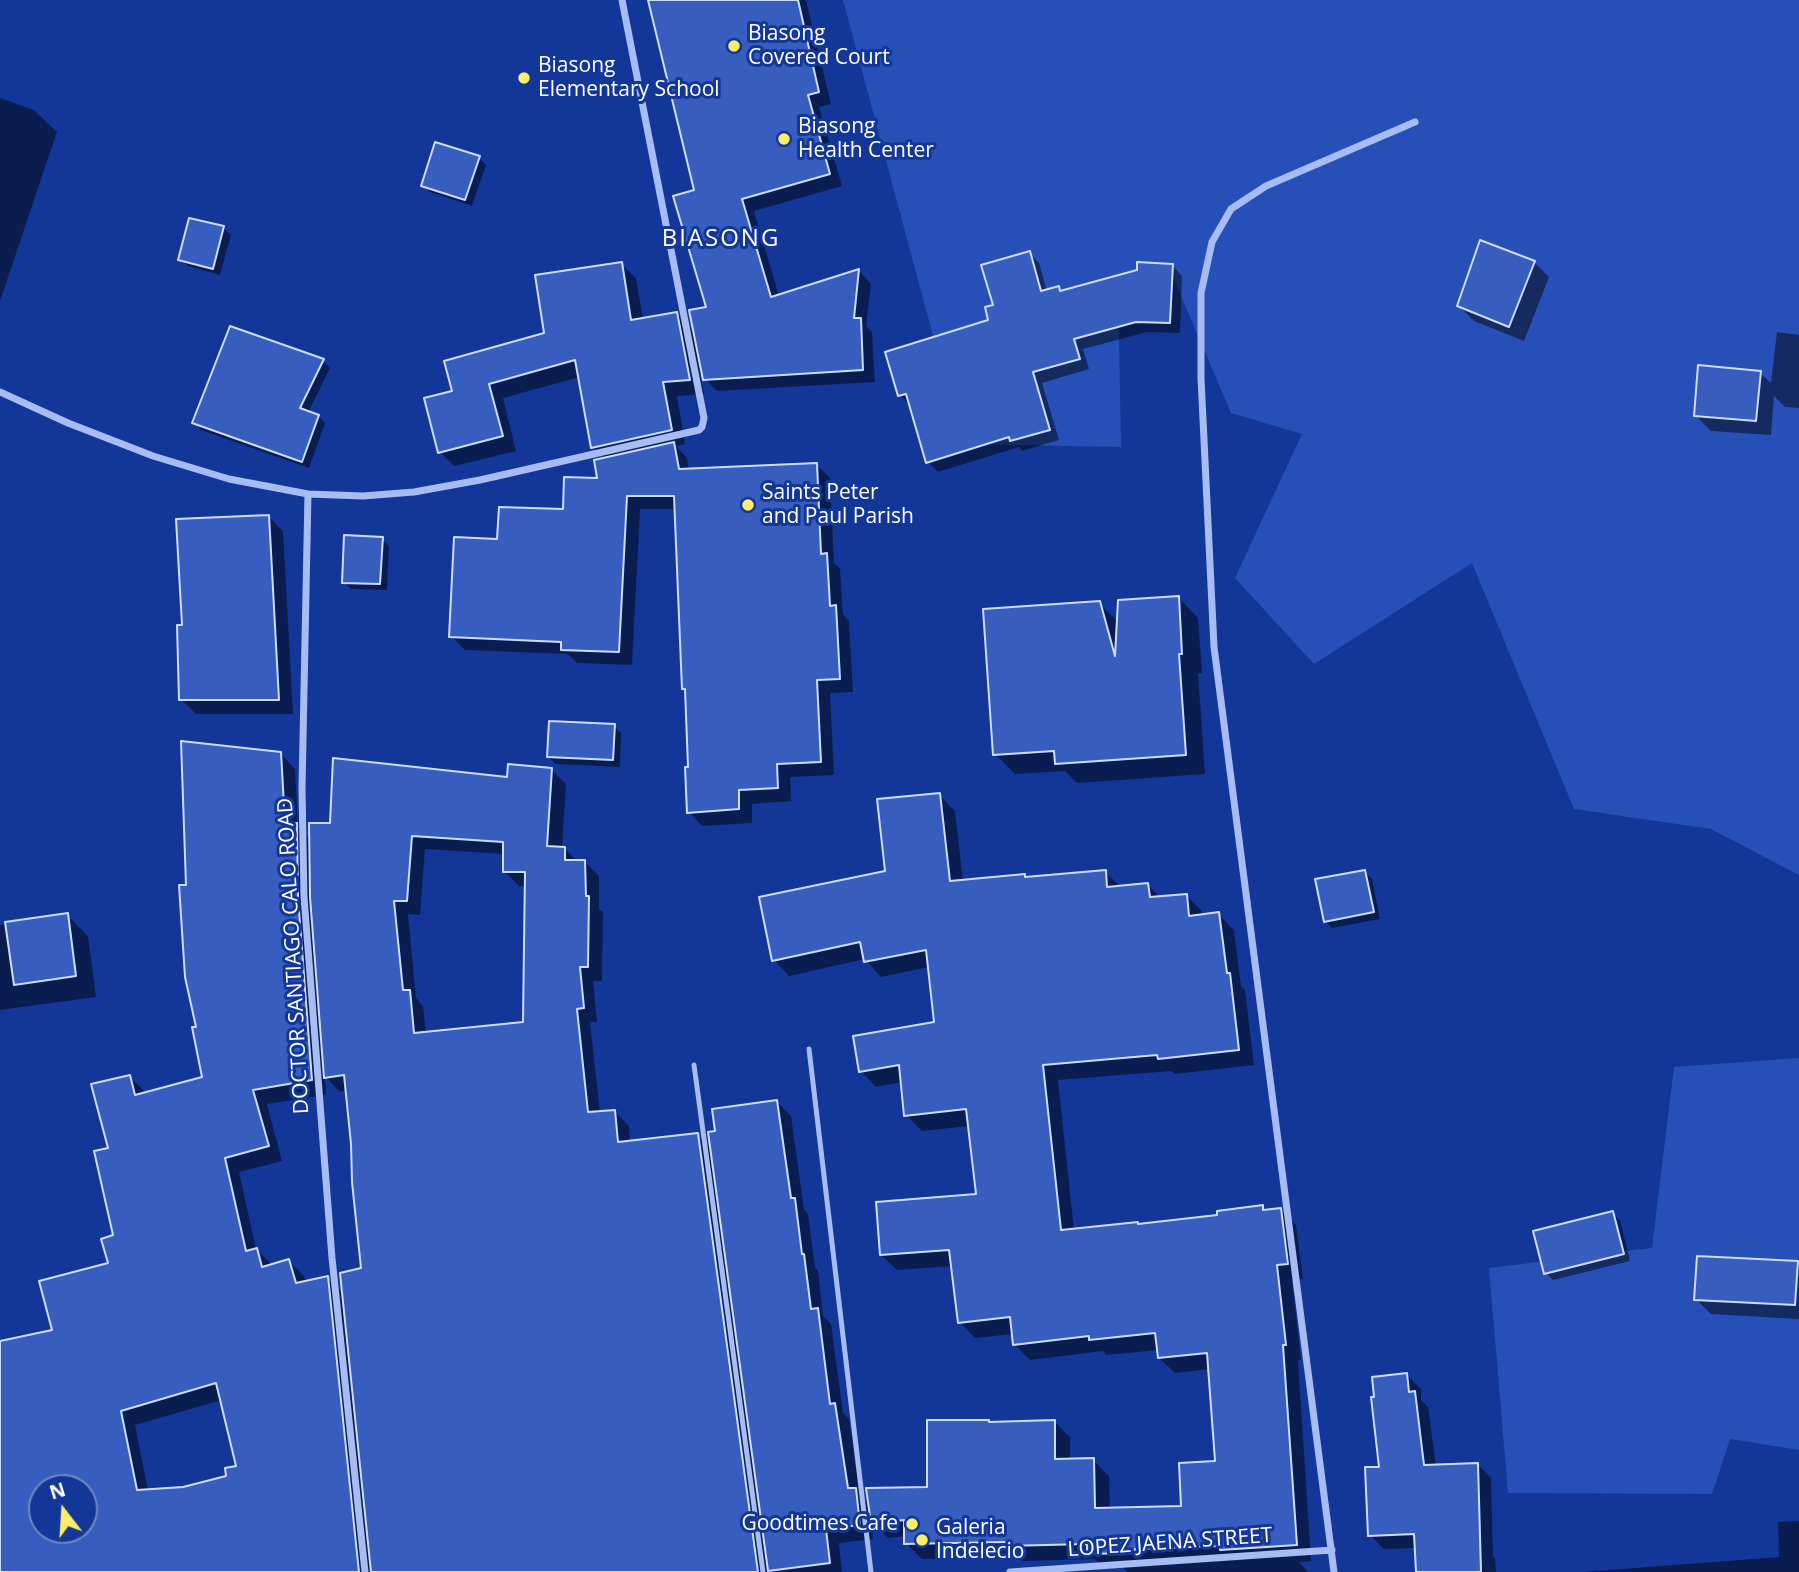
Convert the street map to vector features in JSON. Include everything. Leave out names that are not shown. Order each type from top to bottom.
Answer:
[{"type":"street","points":[[0,392],[68,423],[153,456],[229,479],[308,494],[363,496],[414,492],[480,480],[699,430],[704,418],[622,0]]},
{"type":"street","points":[[1334,1572],[1214,647],[1201,378],[1201,293],[1212,242],[1231,209],[1266,186],[1415,122]]},
{"type":"street","name":"DOCTOR SANTIAGO CALO ROAD","points":[[308,494],[302,788],[304,897],[332,1258],[365,1572]]},
{"type":"street","name":"LOPEZ JAENA STREET","points":[[1010,1572],[1332,1550]]},
{"type":"lane","points":[[809,1049],[871,1572]]},
{"type":"lane","points":[[694,1065],[763,1572]]},
{"type":"shaded area","points":[[843,0],[1799,0],[1799,875],[1711,829],[1574,809],[1472,563],[1314,664],[1235,578],[1302,434],[1231,413],[1173,277],[1118,281],[1121,447],[962,444]]},
{"type":"shaded area","points":[[1799,1058],[1799,1450],[1730,1439],[1712,1494],[1508,1493],[1489,1268],[1652,1248],[1674,1067]]},
{"type":"building","points":[[648,0],[798,0],[819,92],[808,95],[830,174],[742,199],[771,297],[859,269],[854,318],[861,318],[863,370],[703,380],[689,310],[706,307],[673,196],[694,190]]},
{"type":"building","points":[[435,142],[480,156],[465,200],[421,186]]},
{"type":"building","points":[[189,218],[224,226],[213,269],[178,260]]},
{"type":"building","points":[[1480,240],[1535,261],[1509,327],[1457,306]]},
{"type":"building","points":[[1030,251],[1041,291],[1059,286],[1060,291],[1137,270],[1137,262],[1173,264],[1170,323],[1136,322],[1074,339],[1080,359],[1033,372],[1050,430],[1010,441],[1009,437],[926,463],[906,394],[898,396],[885,352],[988,320],[985,307],[993,305],[981,265]]},
{"type":"building","points":[[622,262],[631,320],[677,312],[690,380],[663,382],[672,430],[591,448],[575,360],[489,384],[503,436],[438,453],[424,398],[452,391],[444,361],[544,333],[535,275]]},
{"type":"building","points":[[230,326],[324,359],[300,408],[319,415],[302,462],[192,423]]},
{"type":"building","points":[[1698,365],[1761,371],[1756,421],[1694,416]]},
{"type":"building","points":[[674,442],[679,469],[817,463],[821,554],[827,553],[830,606],[836,605],[840,679],[817,680],[821,762],[777,764],[778,788],[739,790],[739,809],[687,813],[685,689],[682,689],[674,496],[627,496],[619,652],[561,650],[561,642],[449,637],[454,537],[497,539],[499,507],[563,509],[564,477],[597,478],[594,460]]},
{"type":"building","points":[[269,515],[279,700],[179,700],[177,625],[182,625],[176,519]]},
{"type":"building","points":[[344,535],[383,537],[380,584],[342,583]]},
{"type":"building","points":[[1179,596],[1182,654],[1179,654],[1186,755],[1055,764],[1054,751],[993,755],[983,609],[1100,601],[1115,656],[1118,600]]},
{"type":"building","points":[[549,721],[615,724],[613,760],[547,757]]},
{"type":"building","points":[[181,741],[281,752],[285,823],[297,823],[298,897],[312,1080],[253,1090],[269,1146],[225,1158],[246,1251],[257,1248],[262,1267],[289,1259],[296,1283],[328,1276],[359,1572],[0,1572],[0,1341],[52,1330],[39,1281],[108,1263],[101,1239],[113,1235],[94,1151],[108,1148],[91,1084],[130,1075],[135,1095],[202,1077],[192,1027],[196,1027],[185,977],[179,885],[186,885]],"holes":[[[216,1383],[236,1466],[225,1468],[226,1476],[183,1487],[137,1490],[121,1411]]]},
{"type":"building","points":[[333,758],[507,777],[508,764],[552,768],[547,846],[565,847],[565,860],[585,860],[586,896],[589,896],[588,967],[580,967],[584,1008],[577,1009],[588,1112],[615,1110],[618,1142],[698,1133],[758,1572],[371,1572],[340,1273],[361,1268],[351,1144],[344,1075],[324,1078],[310,897],[309,823],[330,823]],"holes":[[[412,836],[503,842],[503,872],[525,872],[523,1022],[414,1033],[410,990],[403,990],[394,901],[407,901]]]},
{"type":"building","points":[[940,793],[950,881],[1106,870],[1107,887],[1148,883],[1150,897],[1187,894],[1189,916],[1219,912],[1227,973],[1230,973],[1239,1050],[1158,1059],[1157,1055],[1043,1065],[1061,1230],[1217,1215],[1217,1211],[1263,1205],[1263,1210],[1281,1208],[1288,1264],[1277,1265],[1286,1345],[1283,1345],[1297,1545],[1220,1550],[1220,1546],[1135,1549],[1135,1553],[1087,1554],[1087,1544],[904,1544],[904,1520],[871,1524],[866,1488],[927,1487],[927,1420],[1055,1420],[1055,1459],[1094,1458],[1095,1508],[1181,1506],[1179,1463],[1215,1461],[1207,1353],[1158,1358],[1155,1333],[1089,1340],[1089,1336],[1013,1345],[1010,1317],[958,1323],[949,1250],[880,1255],[876,1202],[976,1194],[966,1109],[904,1116],[899,1065],[859,1072],[853,1036],[934,1022],[926,950],[864,962],[860,942],[772,961],[759,897],[885,871],[877,799]]},
{"type":"building","points":[[1365,870],[1374,912],[1324,922],[1315,879]]},
{"type":"building","points":[[68,913],[76,976],[14,985],[5,922]]},
{"type":"building","points":[[777,1100],[811,1309],[818,1308],[830,1404],[835,1403],[848,1488],[856,1488],[860,1525],[826,1529],[830,1563],[768,1571],[708,1132],[715,1131],[712,1109]]},
{"type":"building","points":[[1613,1211],[1624,1254],[1544,1274],[1533,1231]]},
{"type":"building","points":[[1697,1256],[1798,1261],[1795,1305],[1694,1300]]},
{"type":"building","points":[[1407,1373],[1409,1392],[1415,1391],[1424,1465],[1478,1463],[1481,1572],[1416,1572],[1414,1534],[1368,1536],[1365,1467],[1379,1467],[1371,1397],[1374,1397],[1372,1377]]},
{"type":"place","name":"Biasong Covered Court","points":[[734,46]]},
{"type":"place","name":"Biasong Elementary School","points":[[524,78]]},
{"type":"place","name":"Biasong Health Center","points":[[784,139]]},
{"type":"place","name":"Saints Peter and Paul Parish","points":[[748,505]]},
{"type":"place","name":"Goodtimes Cafe","points":[[912,1524]]},
{"type":"place","name":"Galeria Indelecio","points":[[922,1540]]},
{"type":"district","name":"BIASONG","points":[[721,239]]}]
